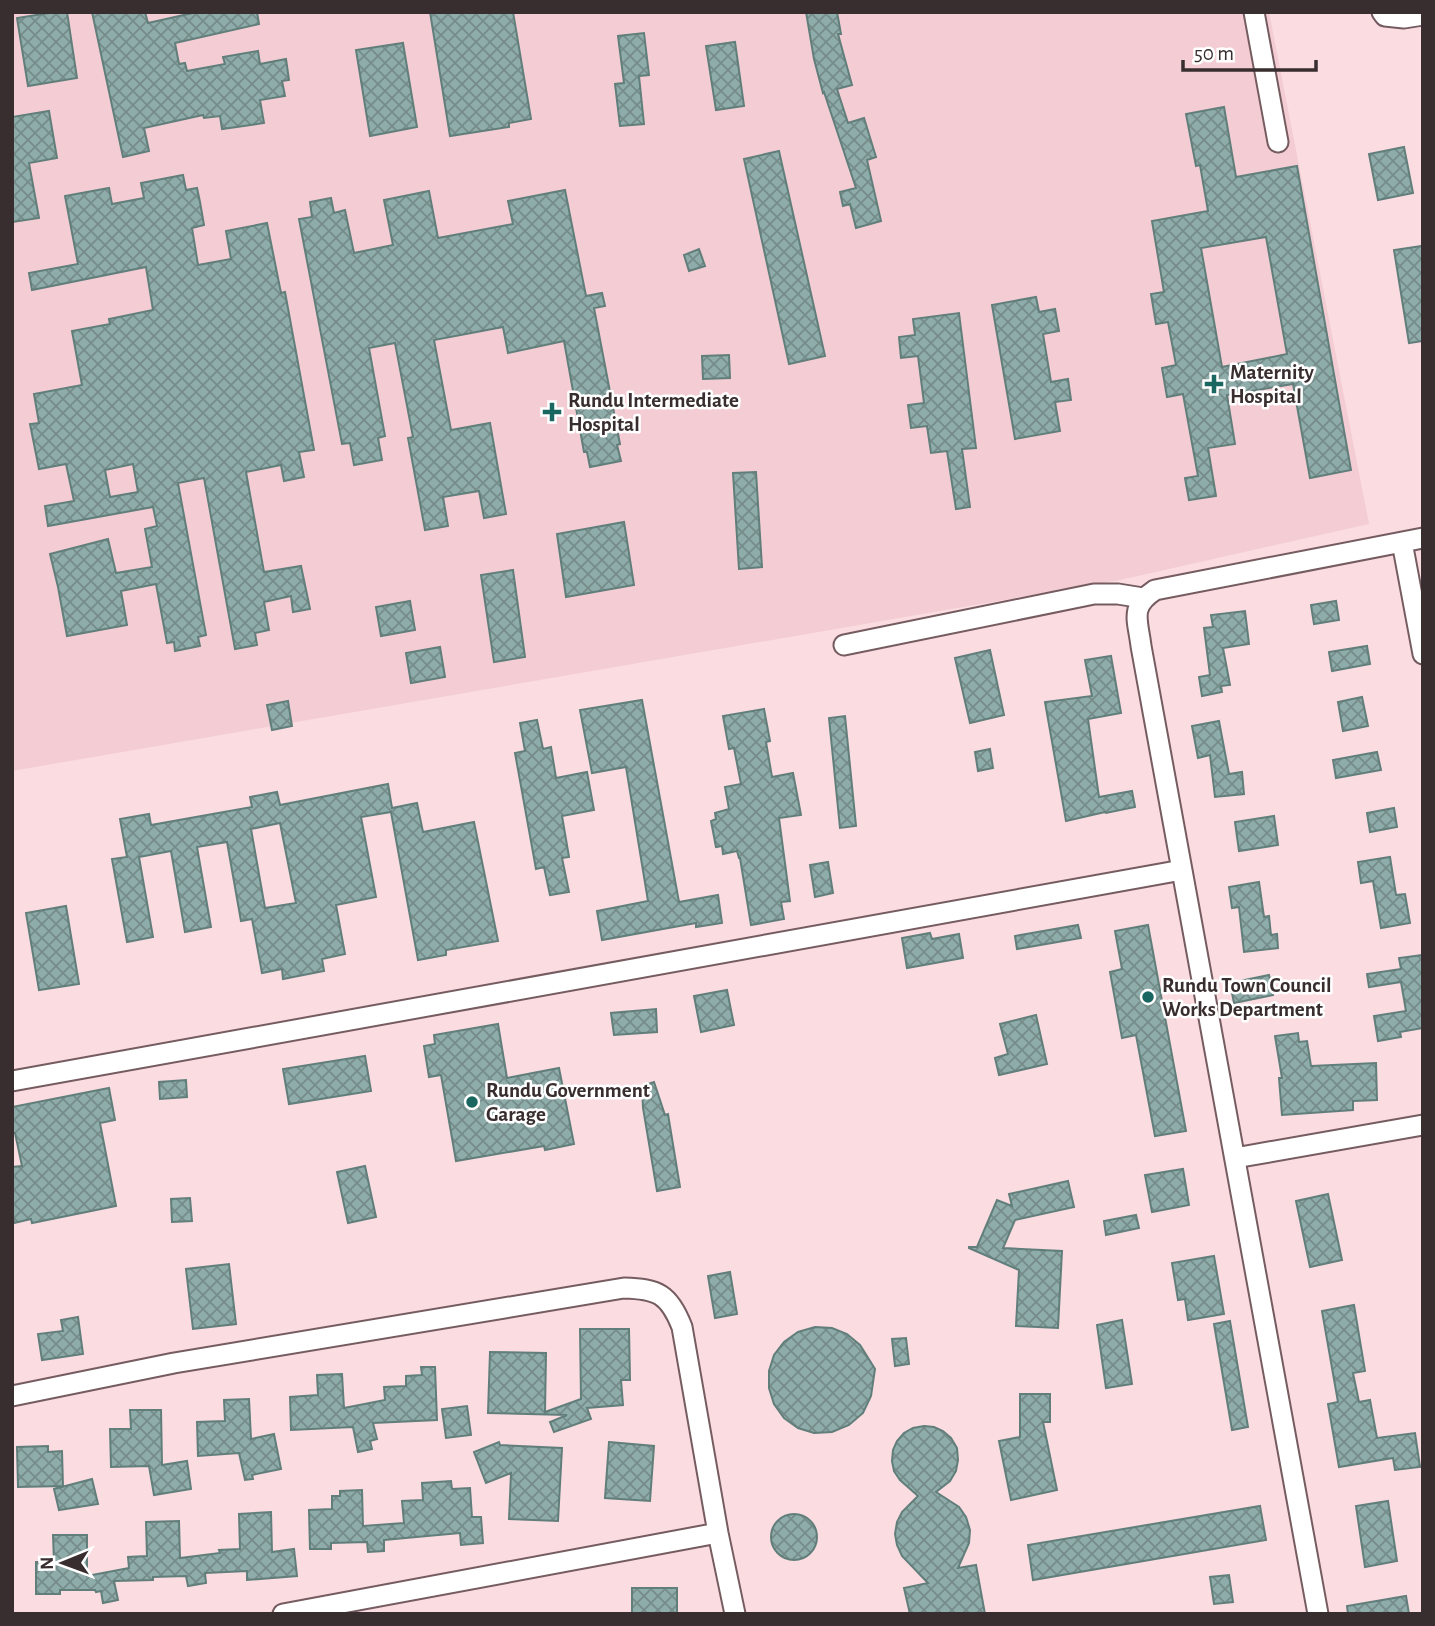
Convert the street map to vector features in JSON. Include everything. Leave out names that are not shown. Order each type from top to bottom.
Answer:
[{"type":"street","points":[[1254,12],[1278,142]]},
{"type":"street","points":[[1382,12],[1385,16],[1404,18],[1423,15]]},
{"type":"street","points":[[1318,1614],[1136,611],[1143,598],[1155,590],[1423,538]]},
{"type":"street","points":[[1402,542],[1423,654]]},
{"type":"street","points":[[844,645],[1094,594],[1143,598]]},
{"type":"street","points":[[12,1081],[1182,870]]},
{"type":"street","points":[[1235,1158],[1423,1125]]},
{"type":"street","points":[[12,1396],[174,1363],[624,1288],[646,1289],[663,1296],[675,1309],[682,1327],[735,1614]]},
{"type":"street","points":[[283,1614],[718,1533]]},
{"type":"shaded area","name":"Rundu Intermediate Hospital","points":[[12,12],[1269,12],[1369,524],[1120,580],[12,771]]},
{"type":"building","points":[[67,12],[77,78],[28,86],[17,18]]},
{"type":"building","points":[[92,12],[145,12],[148,23],[197,12],[257,12],[259,24],[175,43],[179,64],[185,63],[187,71],[225,64],[223,57],[258,51],[260,64],[286,59],[289,80],[282,81],[285,96],[260,100],[264,123],[222,129],[220,116],[204,118],[203,115],[144,128],[149,151],[123,157]]},
{"type":"building","points":[[430,12],[513,12],[531,119],[509,123],[509,127],[450,136]]},
{"type":"building","points":[[806,12],[837,12],[841,34],[838,34],[852,85],[837,89],[848,123],[864,118],[876,157],[867,160],[881,221],[856,228],[850,204],[843,206],[840,192],[856,188],[823,93]]},
{"type":"building","points":[[644,33],[649,75],[639,76],[644,124],[620,126],[615,84],[624,83],[618,36]]},
{"type":"building","points":[[735,42],[744,106],[716,110],[706,46]]},
{"type":"building","points":[[403,43],[417,127],[370,136],[356,50]]},
{"type":"building","points":[[1224,107],[1236,177],[1297,166],[1351,470],[1310,478],[1293,384],[1227,395],[1235,444],[1208,448],[1216,496],[1189,500],[1185,478],[1198,476],[1183,394],[1167,397],[1162,368],[1176,365],[1168,322],[1156,324],[1151,294],[1164,292],[1152,221],[1208,211],[1200,165],[1196,166],[1186,114]],"holes":[[[1266,237],[1287,354],[1222,367],[1201,248]]]},
{"type":"building","points":[[49,111],[57,158],[29,163],[39,218],[12,222],[12,117]]},
{"type":"building","points":[[1404,147],[1413,193],[1378,200],[1369,154]]},
{"type":"building","points":[[779,151],[825,356],[789,364],[744,159]]},
{"type":"building","points":[[183,175],[186,190],[197,188],[204,225],[192,228],[198,265],[231,259],[226,231],[267,223],[281,293],[285,292],[314,450],[299,452],[304,477],[284,481],[281,465],[246,472],[264,572],[301,566],[310,609],[293,612],[291,596],[264,602],[269,630],[255,633],[257,645],[235,649],[204,478],[178,483],[206,635],[198,637],[200,646],[175,651],[174,642],[167,643],[156,584],[121,591],[127,625],[67,636],[50,554],[108,539],[116,573],[152,567],[145,529],[157,526],[153,507],[48,526],[45,506],[74,501],[66,464],[39,469],[30,424],[39,423],[34,394],[82,385],[72,331],[110,324],[109,319],[153,310],[146,267],[32,290],[29,273],[78,264],[65,196],[109,188],[112,204],[144,198],[141,183]],"holes":[[[133,464],[138,492],[110,497],[105,470]]]},
{"type":"building","points":[[565,190],[586,296],[602,293],[605,306],[594,308],[621,461],[590,467],[587,452],[584,452],[564,341],[508,353],[503,327],[434,340],[451,430],[490,423],[506,514],[484,518],[479,491],[443,497],[448,526],[425,530],[408,438],[413,437],[395,343],[369,348],[385,436],[378,438],[382,460],[354,465],[350,443],[342,444],[299,219],[312,217],[310,202],[331,198],[334,213],[345,210],[354,253],[393,245],[384,200],[429,191],[438,238],[513,224],[508,201]]},
{"type":"building","points":[[1422,246],[1423,341],[1409,343],[1394,250]]},
{"type":"building","points":[[699,249],[705,266],[689,271],[684,255]]},
{"type":"building","points":[[1036,297],[1039,312],[1055,309],[1059,331],[1043,334],[1051,382],[1068,379],[1071,400],[1055,402],[1060,431],[1015,439],[992,305]]},
{"type":"building","points":[[959,313],[976,448],[962,449],[970,507],[956,509],[947,451],[931,453],[927,426],[911,428],[908,405],[924,403],[918,356],[901,358],[899,337],[915,335],[913,319]]},
{"type":"building","points":[[729,355],[730,378],[703,379],[702,356]]},
{"type":"building","points":[[756,472],[762,567],[739,569],[733,473]]},
{"type":"building","points":[[624,522],[634,585],[566,597],[557,534]]},
{"type":"building","points":[[513,570],[525,657],[494,662],[481,575]]},
{"type":"building","points":[[410,601],[415,630],[381,636],[376,607]]},
{"type":"building","points":[[1336,601],[1339,620],[1314,624],[1311,605]]},
{"type":"building","points":[[1245,611],[1249,644],[1223,648],[1230,685],[1221,686],[1222,692],[1202,696],[1199,677],[1210,675],[1204,628],[1213,627],[1211,615]]},
{"type":"building","points":[[1367,646],[1370,664],[1332,671],[1329,652]]},
{"type":"building","points":[[440,647],[445,677],[411,683],[406,653]]},
{"type":"building","points":[[990,650],[1004,715],[970,723],[955,658]]},
{"type":"building","points":[[1111,656],[1121,713],[1088,719],[1099,797],[1132,791],[1135,807],[1066,821],[1045,702],[1092,696],[1085,660]]},
{"type":"building","points":[[1362,697],[1368,726],[1343,731],[1338,702]]},
{"type":"building","points":[[642,700],[679,902],[718,895],[722,923],[696,927],[696,923],[602,940],[597,911],[648,901],[626,767],[592,773],[580,710]]},
{"type":"building","points":[[288,701],[292,726],[272,730],[267,705]]},
{"type":"building","points":[[764,709],[770,741],[766,742],[772,777],[793,773],[801,815],[779,818],[790,901],[781,902],[784,919],[751,925],[740,858],[737,851],[723,854],[722,846],[716,847],[711,821],[716,819],[715,813],[729,809],[725,787],[741,784],[734,748],[729,749],[723,716]]},
{"type":"building","points":[[845,716],[856,826],[840,828],[829,718]]},
{"type":"building","points":[[537,720],[543,749],[551,747],[556,778],[587,772],[594,810],[562,816],[569,857],[562,858],[569,892],[550,895],[544,867],[536,869],[515,753],[525,751],[520,723]]},
{"type":"building","points":[[1219,721],[1229,774],[1242,772],[1244,794],[1215,797],[1210,755],[1198,758],[1192,726]]},
{"type":"building","points":[[990,749],[993,768],[978,771],[975,752]]},
{"type":"building","points":[[1377,752],[1381,770],[1336,778],[1333,760]]},
{"type":"building","points":[[388,784],[392,808],[417,803],[423,832],[474,822],[498,941],[446,950],[446,955],[418,960],[391,812],[361,817],[376,897],[336,905],[345,954],[322,959],[324,971],[283,979],[282,969],[262,973],[252,919],[241,921],[227,842],[197,847],[211,927],[185,932],[171,851],[139,857],[153,937],[127,942],[112,859],[127,857],[120,819],[149,814],[151,825],[252,807],[250,797],[277,792],[280,805]],"holes":[[[280,823],[296,903],[265,908],[251,829]]]},
{"type":"building","points":[[1394,808],[1397,827],[1370,832],[1367,813]]},
{"type":"building","points":[[1274,816],[1278,845],[1239,851],[1235,822]]},
{"type":"building","points":[[1390,857],[1396,895],[1405,894],[1410,923],[1381,928],[1373,881],[1361,883],[1358,862]]},
{"type":"building","points":[[828,862],[833,893],[815,897],[810,865]]},
{"type":"building","points":[[1259,882],[1264,917],[1269,916],[1271,935],[1277,934],[1278,948],[1244,952],[1239,907],[1232,908],[1229,887]]},
{"type":"building","points":[[66,906],[79,984],[39,990],[26,913]]},
{"type":"building","points":[[1078,925],[1081,938],[1017,949],[1015,936]]},
{"type":"building","points":[[1148,925],[1186,1131],[1155,1136],[1136,1035],[1122,1038],[1110,972],[1122,969],[1115,931]]},
{"type":"building","points":[[930,933],[932,939],[959,934],[963,958],[907,968],[902,938]]},
{"type":"building","points":[[1423,955],[1423,1028],[1400,1032],[1401,1037],[1378,1041],[1374,1016],[1406,1011],[1401,982],[1369,987],[1367,974],[1401,969],[1399,958]]},
{"type":"building","points":[[1269,975],[1273,995],[1234,1003],[1230,983]]},
{"type":"building","points":[[727,990],[734,1025],[701,1032],[694,996]]},
{"type":"building","points":[[656,1009],[657,1032],[614,1035],[611,1013]]},
{"type":"building","points":[[1036,1015],[1047,1064],[999,1075],[995,1058],[1008,1054],[1000,1024]]},
{"type":"building","points":[[498,1024],[507,1078],[559,1068],[574,1144],[545,1150],[544,1146],[456,1161],[441,1075],[429,1077],[424,1046],[435,1044],[434,1035]]},
{"type":"building","points":[[1298,1033],[1299,1042],[1307,1041],[1311,1066],[1376,1063],[1377,1100],[1353,1101],[1353,1110],[1282,1115],[1279,1078],[1282,1078],[1275,1036]]},
{"type":"building","points":[[365,1056],[371,1091],[289,1104],[283,1069]]},
{"type":"building","points":[[186,1080],[187,1097],[160,1099],[159,1082]]},
{"type":"building","points":[[654,1082],[665,1115],[668,1114],[680,1187],[657,1191],[643,1108],[642,1086]]},
{"type":"building","points":[[109,1088],[115,1120],[100,1123],[116,1206],[32,1223],[31,1219],[14,1223],[12,1167],[22,1166],[15,1133],[12,1133],[12,1107]]},
{"type":"building","points":[[365,1166],[376,1217],[348,1223],[337,1172]]},
{"type":"building","points":[[1183,1169],[1189,1205],[1152,1212],[1145,1175]]},
{"type":"building","points":[[1068,1181],[1074,1207],[1015,1220],[1003,1248],[1062,1251],[1058,1328],[1016,1326],[1019,1270],[969,1247],[977,1247],[997,1200],[1012,1206],[1009,1194]]},
{"type":"building","points":[[1328,1194],[1342,1260],[1310,1267],[1296,1201]]},
{"type":"building","points":[[190,1198],[192,1221],[172,1222],[171,1199]]},
{"type":"building","points":[[1136,1215],[1139,1228],[1106,1235],[1104,1221]]},
{"type":"building","points":[[1214,1256],[1224,1314],[1188,1320],[1185,1299],[1178,1300],[1172,1263]]},
{"type":"building","points":[[229,1264],[236,1324],[193,1329],[186,1269]]},
{"type":"building","points":[[730,1272],[737,1314],[715,1318],[708,1276]]},
{"type":"building","points":[[1354,1305],[1365,1371],[1353,1373],[1359,1402],[1370,1400],[1377,1438],[1415,1433],[1420,1467],[1395,1470],[1393,1458],[1339,1467],[1328,1404],[1338,1402],[1322,1311]]},
{"type":"building","points":[[78,1317],[83,1354],[42,1360],[38,1334],[63,1331],[61,1320]]},
{"type":"building","points":[[1122,1320],[1132,1384],[1106,1388],[1097,1325]]},
{"type":"building","points":[[1230,1321],[1248,1427],[1232,1430],[1214,1324]]},
{"type":"building","points":[[815,1327],[832,1328],[847,1334],[860,1345],[875,1369],[871,1396],[863,1413],[849,1425],[832,1432],[814,1433],[798,1428],[784,1418],[774,1404],[769,1388],[769,1371],[774,1355],[784,1342],[798,1332]]},
{"type":"building","points":[[580,1329],[629,1329],[630,1380],[621,1380],[623,1405],[587,1408],[591,1419],[554,1432],[550,1422],[567,1415],[488,1413],[490,1352],[546,1353],[545,1412],[581,1399]]},
{"type":"building","points":[[906,1338],[909,1364],[895,1366],[892,1339]]},
{"type":"building","points":[[421,1367],[435,1367],[437,1420],[373,1423],[377,1439],[370,1441],[372,1449],[358,1452],[353,1427],[291,1430],[290,1397],[318,1395],[317,1375],[342,1374],[344,1408],[385,1400],[384,1387],[406,1386],[406,1376],[422,1375]]},
{"type":"building","points":[[1020,1394],[1050,1394],[1050,1422],[1043,1422],[1057,1490],[1011,1500],[999,1441],[1020,1437]]},
{"type":"building","points":[[249,1399],[251,1439],[274,1434],[281,1469],[252,1475],[253,1479],[245,1480],[239,1453],[198,1456],[197,1422],[225,1421],[224,1400]]},
{"type":"building","points":[[467,1406],[471,1435],[446,1438],[442,1409]]},
{"type":"building","points":[[130,1410],[161,1410],[162,1465],[187,1461],[191,1489],[154,1495],[149,1466],[111,1467],[110,1429],[131,1429]]},
{"type":"building","points":[[924,1426],[943,1431],[957,1448],[956,1471],[950,1481],[936,1492],[959,1507],[966,1517],[970,1530],[969,1543],[958,1568],[976,1565],[985,1614],[910,1614],[904,1588],[928,1583],[902,1556],[895,1534],[902,1512],[918,1496],[900,1480],[892,1461],[893,1450],[904,1433]]},
{"type":"building","points":[[499,1442],[500,1445],[562,1448],[558,1521],[509,1519],[511,1473],[486,1483],[474,1452]]},
{"type":"building","points":[[609,1442],[654,1446],[650,1501],[605,1498]]},
{"type":"building","points":[[48,1446],[48,1452],[62,1451],[63,1486],[18,1487],[17,1447]]},
{"type":"building","points":[[92,1479],[98,1504],[59,1510],[54,1489]]},
{"type":"building","points":[[451,1481],[452,1489],[470,1488],[472,1517],[481,1517],[483,1543],[461,1545],[460,1533],[384,1540],[384,1551],[368,1552],[367,1542],[331,1543],[331,1549],[310,1549],[309,1510],[332,1509],[332,1496],[340,1496],[340,1491],[362,1490],[363,1526],[404,1523],[402,1501],[423,1500],[422,1483]]},
{"type":"building","points":[[1388,1501],[1397,1561],[1365,1567],[1356,1506]]},
{"type":"building","points":[[1260,1506],[1266,1540],[1033,1580],[1028,1545]]},
{"type":"building","points":[[271,1512],[272,1552],[294,1549],[297,1576],[247,1580],[247,1571],[205,1573],[206,1583],[188,1586],[186,1576],[114,1581],[118,1600],[103,1603],[101,1591],[95,1590],[60,1590],[60,1594],[36,1594],[36,1562],[54,1562],[53,1535],[87,1535],[87,1576],[129,1568],[128,1557],[147,1556],[146,1522],[179,1521],[180,1558],[220,1553],[219,1550],[240,1549],[239,1514]]},
{"type":"building","points":[[794,1514],[810,1521],[817,1537],[810,1553],[794,1560],[778,1553],[771,1537],[778,1521]]},
{"type":"building","points":[[1229,1575],[1233,1602],[1214,1604],[1210,1577]]},
{"type":"building","points":[[632,1588],[677,1588],[677,1614],[632,1614]]},
{"type":"building","points":[[1406,1596],[1409,1614],[1348,1614],[1347,1606]]},
{"type":"place","name":"Maternity Hospital","points":[[1214,384]]},
{"type":"place","name":"Rundu Intermediate Hospital","points":[[552,412]]},
{"type":"place","name":"Rundu Town Council Works Department","points":[[1148,997]]},
{"type":"place","name":"Rundu Government Garage","points":[[472,1102]]}]
